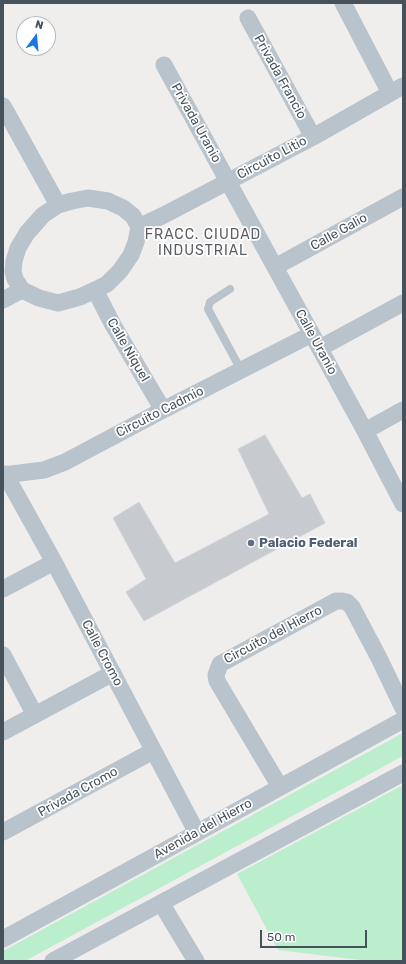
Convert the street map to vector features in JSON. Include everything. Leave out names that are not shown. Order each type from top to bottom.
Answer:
[{"type":"street","points":[[343,3],[396,90]]},
{"type":"street","name":"Privada Francio","points":[[248,18],[313,136]]},
{"type":"street","name":"Privada Uranio","points":[[164,64],[228,181]]},
{"type":"street","name":"Circuito Litio","points":[[139,226],[164,215],[396,90]]},
{"type":"street","points":[[3,108],[58,205]]},
{"type":"street","name":"Calle Uranio","points":[[228,181],[365,430],[403,504]]},
{"type":"street","name":"Calle Galio","points":[[275,267],[403,197]]},
{"type":"street","points":[[88,198],[108,201],[123,208],[134,216],[139,226],[136,242],[131,255],[120,271],[106,284],[80,297],[58,303],[39,298],[22,290],[15,279],[13,271],[18,248],[27,233],[43,215],[58,205],[72,200],[88,198]]},
{"type":"street","points":[[3,300],[22,290]]},
{"type":"street","name":"Calle Níquel","points":[[95,290],[113,325],[163,410]]},
{"type":"street","name":"Circuito Cadmio","points":[[4,475],[44,470],[65,462],[242,370],[316,341],[403,303]]},
{"type":"street","points":[[365,430],[403,410]]},
{"type":"street","name":"Calle Cromo","points":[[4,475],[54,562],[197,833]]},
{"type":"street","points":[[3,589],[54,562]]},
{"type":"street","name":"Circuito del Hierro","points":[[280,787],[217,681],[216,675],[220,664],[336,601],[347,602],[352,607],[379,658],[403,708]]},
{"type":"street","points":[[3,655],[35,715]]},
{"type":"street","points":[[3,732],[113,673]]},
{"type":"street","name":"Avenida del Hierro","points":[[3,938],[403,720]]},
{"type":"street","name":"Privada Cromo","points":[[3,832],[153,751]]},
{"type":"street","points":[[53,961],[403,773]]},
{"type":"street","points":[[161,903],[196,961]]},
{"type":"lane","points":[[230,289],[210,302],[208,309],[242,370]]},
{"type":"green space","points":[[403,733],[403,756],[25,961],[3,961],[3,951]]},
{"type":"green space","points":[[403,785],[403,961],[368,961],[278,950],[237,874]]},
{"type":"building","name":"Palacio Federal","points":[[265,435],[302,498],[310,494],[325,523],[144,621],[126,592],[146,579],[113,518],[139,502],[175,563],[269,514],[238,449]]},
{"type":"place","name":"Palacio Federal","points":[[251,543]]},
{"type":"district","name":"FRACC. CIUDAD INDUSTRIAL","points":[[203,244]]}]
